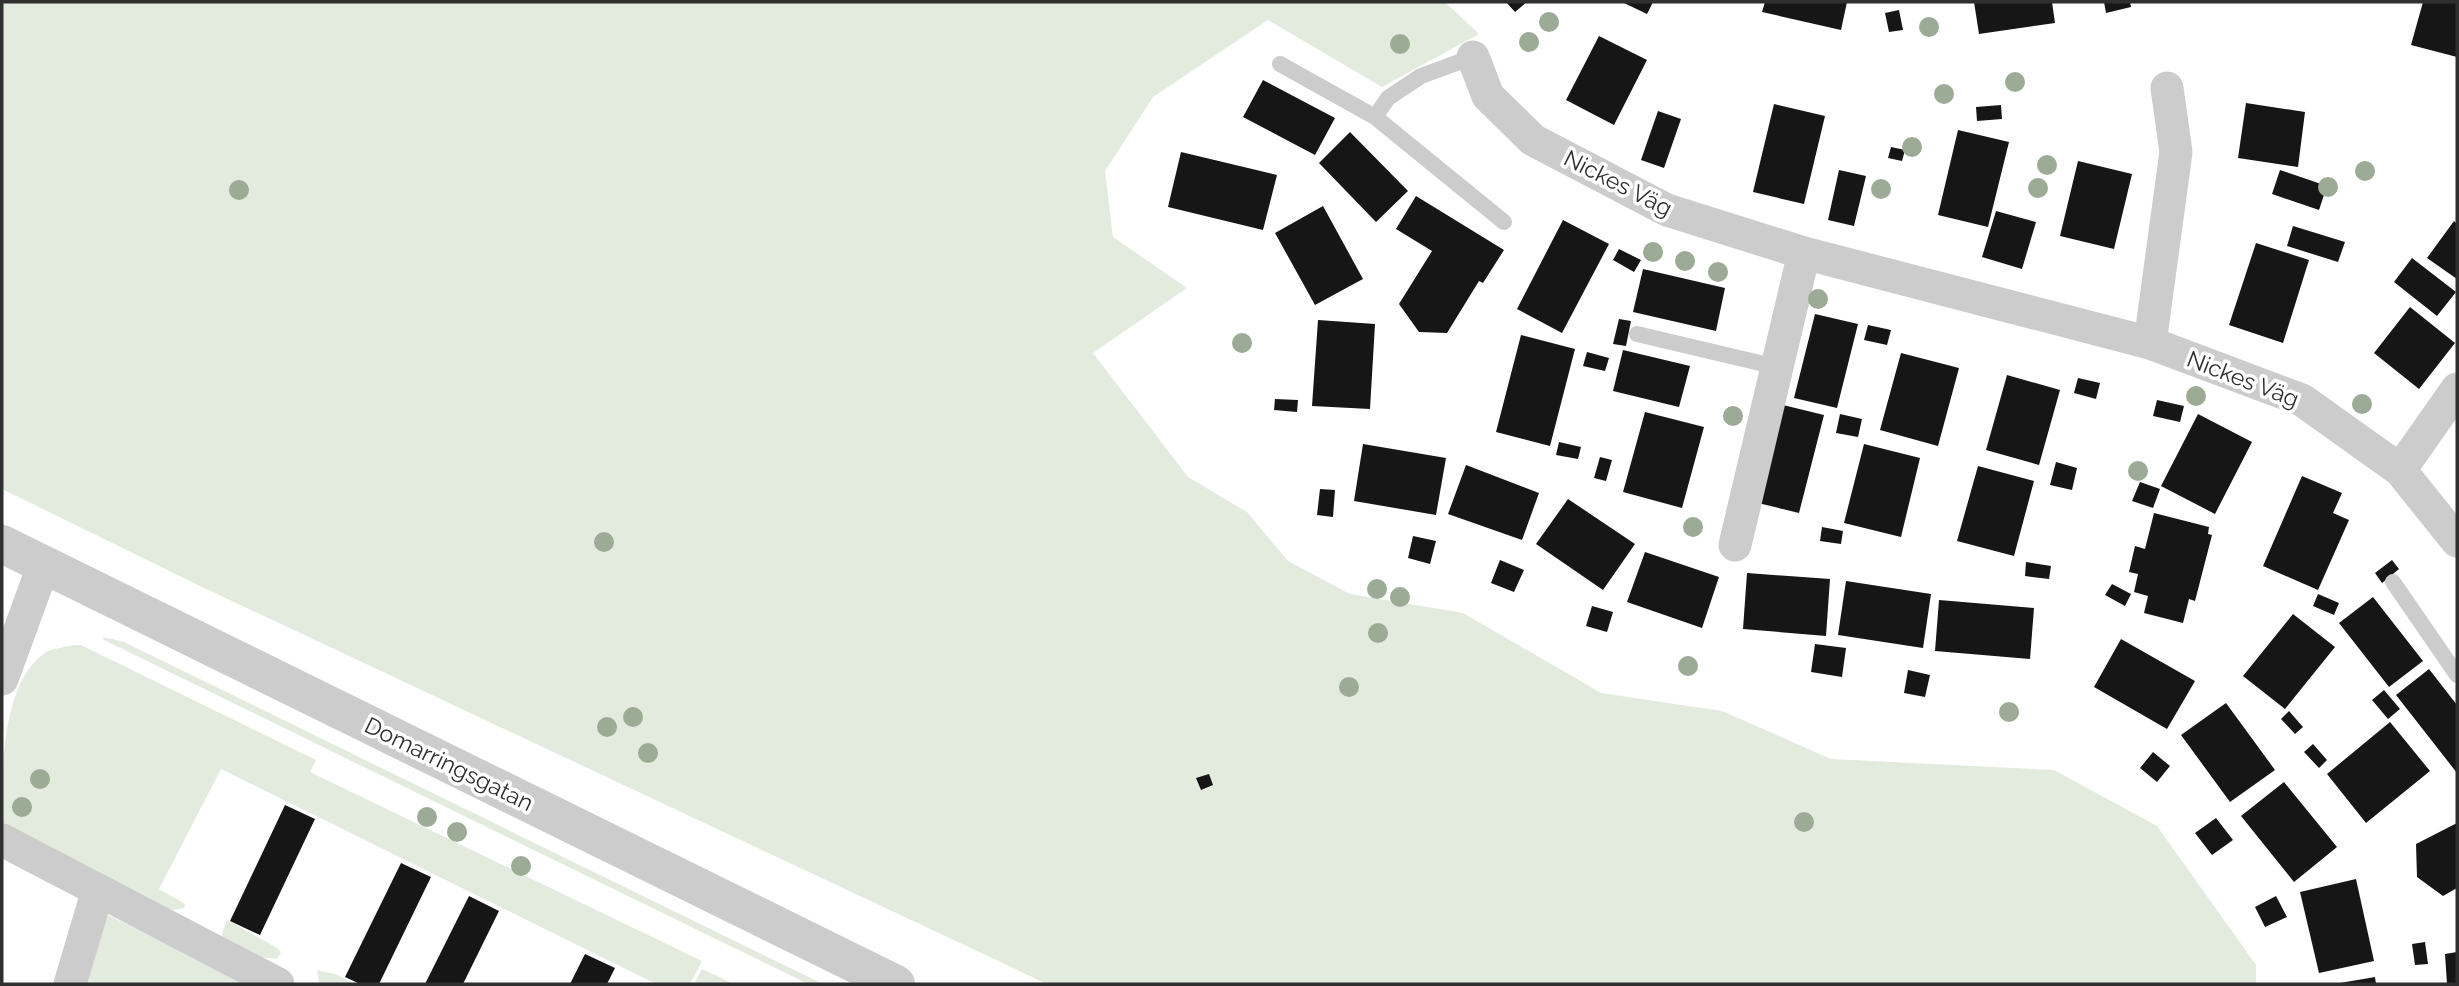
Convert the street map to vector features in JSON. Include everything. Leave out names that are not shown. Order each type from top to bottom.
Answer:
[{"type":"street","name":"Nickes Väg","points":[[1473,57],[1488,96],[1533,140],[1667,210],[1804,253],[2150,343],[2302,400],[2400,470],[2457,541]]},
{"type":"street","points":[[2150,343],[2176,152],[2167,88]]},
{"type":"street","points":[[1735,545],[1804,253]]},
{"type":"street","points":[[2400,470],[2457,389]]},
{"type":"street","name":"Domarringsgatan","points":[[2,544],[896,984]]},
{"type":"street","points":[[2,679],[44,564]]},
{"type":"street","points":[[2,841],[278,984]]},
{"type":"street","points":[[70,984],[98,890]]},
{"type":"lane","points":[[1375,117],[1388,98],[1421,76],[1473,57]]},
{"type":"lane","points":[[1280,64],[1375,117],[1504,222]]},
{"type":"lane","points":[[1637,334],[1777,367]]},
{"type":"lane","points":[[2393,582],[2457,675]]},
{"type":"shaded area","points":[[2,2],[1445,2],[1479,34],[1382,87],[1268,20],[1153,97],[1105,171],[1113,237],[1187,288],[1093,353],[1188,477],[1247,512],[1288,561],[1350,594],[1463,613],[1601,693],[1722,711],[1831,759],[2054,770],[2157,826],[2256,965],[2256,984],[1047,984],[200,586],[2,489]]},
{"type":"shaded area","points":[[103,637],[124,642],[823,984],[808,984],[104,640]]},
{"type":"shaded area","points":[[81,645],[316,760],[310,772],[702,961],[690,984],[656,984],[221,769],[159,889],[185,904],[184,908],[167,911],[2,828],[4,755],[12,705],[32,665],[48,651]]},
{"type":"shaded area","points":[[106,914],[249,984],[80,984]]},
{"type":"shaded area","points":[[227,920],[277,948],[281,952],[277,959],[258,957],[222,939]]},
{"type":"shaded area","points":[[702,969],[734,984],[694,984]]},
{"type":"shaded area","points":[[317,970],[335,974],[355,984],[319,984]]},
{"type":"building","points":[[1506,2],[1527,2],[1515,12]]},
{"type":"building","points":[[1622,2],[1653,2],[1647,14]]},
{"type":"building","points":[[1765,2],[1847,2],[1841,30],[1762,12]]},
{"type":"building","points":[[1974,2],[2052,2],[2055,23],[1979,34]]},
{"type":"building","points":[[2104,2],[2130,2],[2131,7],[2106,13]]},
{"type":"building","points":[[2423,2],[2457,2],[2457,57],[2411,45]]},
{"type":"building","points":[[1899,10],[1903,30],[1889,32],[1885,13]]},
{"type":"building","points":[[1599,36],[1647,60],[1614,125],[1566,100]]},
{"type":"building","points":[[1263,80],[1335,118],[1315,155],[1243,117]]},
{"type":"building","points":[[2246,103],[2305,112],[2298,167],[2238,158]]},
{"type":"building","points":[[1774,104],[1825,116],[1804,204],[1753,192]]},
{"type":"building","points":[[2001,105],[2002,119],[1977,121],[1976,107]]},
{"type":"building","points":[[1658,111],[1681,119],[1664,168],[1641,160]]},
{"type":"building","points":[[1958,130],[2009,142],[1988,227],[1938,215]]},
{"type":"building","points":[[1350,132],[1408,191],[1376,222],[1319,163]]},
{"type":"building","points":[[1891,147],[1905,150],[1902,161],[1888,158]]},
{"type":"building","points":[[1181,152],[1277,175],[1263,230],[1168,207]]},
{"type":"building","points":[[2078,161],[2132,174],[2114,249],[2060,236]]},
{"type":"building","points":[[1839,170],[1866,176],[1854,226],[1828,220]]},
{"type":"building","points":[[2280,170],[2327,186],[2319,210],[2272,194]]},
{"type":"building","points":[[1416,196],[1504,250],[1483,283],[1479,281],[1447,333],[1419,332],[1399,304],[1432,251],[1396,229]]},
{"type":"building","points":[[1323,206],[1363,279],[1315,305],[1275,233]]},
{"type":"building","points":[[1996,211],[2036,222],[2022,269],[1982,257]]},
{"type":"building","points":[[1563,220],[1609,244],[1562,333],[1517,309]]},
{"type":"building","points":[[2454,221],[2457,224],[2457,279],[2427,258]]},
{"type":"building","points":[[2293,226],[2345,242],[2338,262],[2287,246]]},
{"type":"building","points":[[2256,243],[2309,260],[2283,343],[2229,325]]},
{"type":"building","points":[[1619,249],[1641,260],[1634,272],[1613,260]]},
{"type":"building","points":[[2412,258],[2456,292],[2437,316],[2394,282]]},
{"type":"building","points":[[1643,269],[1725,288],[1716,331],[1633,312]]},
{"type":"building","points":[[2410,307],[2455,343],[2419,389],[2374,353]]},
{"type":"building","points":[[1815,314],[1858,324],[1837,408],[1794,398]]},
{"type":"building","points":[[1619,319],[1631,321],[1626,346],[1613,344]]},
{"type":"building","points":[[1318,320],[1375,324],[1370,409],[1312,406]]},
{"type":"building","points":[[1868,325],[1891,330],[1887,345],[1864,340]]},
{"type":"building","points":[[1521,335],[1575,349],[1550,446],[1496,432]]},
{"type":"building","points":[[1623,350],[1690,366],[1679,407],[1613,391]]},
{"type":"building","points":[[1587,352],[1609,358],[1605,371],[1583,366]]},
{"type":"building","points":[[1901,353],[1959,368],[1938,446],[1880,430]]},
{"type":"building","points":[[2007,375],[2060,390],[2039,465],[1986,450]]},
{"type":"building","points":[[2078,378],[2100,383],[2096,399],[2074,393]]},
{"type":"building","points":[[1275,399],[1298,400],[1297,412],[1274,410]]},
{"type":"building","points":[[2157,400],[2184,406],[2180,422],[2153,416]]},
{"type":"building","points":[[1783,405],[1824,415],[1799,513],[1758,503]]},
{"type":"building","points":[[1645,412],[1704,427],[1682,508],[1623,492]]},
{"type":"building","points":[[1840,414],[1862,419],[1858,437],[1836,433]]},
{"type":"building","points":[[2198,414],[2252,442],[2215,514],[2161,486]]},
{"type":"building","points":[[1559,442],[1581,447],[1578,459],[1556,455]]},
{"type":"building","points":[[1363,444],[1446,458],[1436,515],[1354,501]]},
{"type":"building","points":[[1864,444],[1920,458],[1901,537],[1844,523]]},
{"type":"building","points":[[1600,457],[1612,460],[1606,481],[1594,478]]},
{"type":"building","points":[[2056,462],[2077,468],[2072,490],[2050,485]]},
{"type":"building","points":[[1466,465],[1539,493],[1522,540],[1448,514]]},
{"type":"building","points":[[1978,466],[2034,481],[2014,556],[1957,541]]},
{"type":"building","points":[[2302,476],[2342,493],[2333,513],[2349,520],[2318,590],[2263,566]]},
{"type":"building","points":[[2140,482],[2160,489],[2153,508],[2132,501]]},
{"type":"building","points":[[1320,489],[1335,490],[1333,517],[1317,515]]},
{"type":"building","points":[[1568,499],[1635,544],[1603,590],[1536,544]]},
{"type":"building","points":[[2154,513],[2209,527],[2208,534],[2212,535],[2195,601],[2189,599],[2183,623],[2144,613],[2148,596],[2134,592],[2138,574],[2129,572],[2135,546],[2145,549]]},
{"type":"building","points":[[1822,527],[1843,531],[1841,544],[1820,541]]},
{"type":"building","points":[[1413,536],[1436,541],[1430,564],[1408,558]]},
{"type":"building","points":[[1645,552],[1719,577],[1702,628],[1627,602]]},
{"type":"building","points":[[1500,560],[1524,570],[1514,592],[1491,583]]},
{"type":"building","points":[[2392,560],[2399,569],[2382,583],[2375,573]]},
{"type":"building","points":[[2026,562],[2051,566],[2049,579],[2025,576]]},
{"type":"building","points":[[1747,573],[1830,579],[1826,636],[1743,629]]},
{"type":"building","points":[[1846,581],[1931,594],[1923,648],[1838,635]]},
{"type":"building","points":[[2112,584],[2131,594],[2125,606],[2105,595]]},
{"type":"building","points":[[2318,594],[2339,603],[2334,615],[2313,606]]},
{"type":"building","points":[[2373,597],[2423,661],[2389,687],[2339,623]]},
{"type":"building","points":[[1939,600],[2034,608],[2030,659],[1935,651]]},
{"type":"building","points":[[1592,606],[1613,612],[1607,632],[1586,626]]},
{"type":"building","points":[[2293,614],[2335,647],[2285,709],[2243,676]]},
{"type":"building","points":[[2121,639],[2195,681],[2167,729],[2094,687]]},
{"type":"building","points":[[1815,644],[1846,648],[1842,677],[1811,672]]},
{"type":"building","points":[[2429,669],[2457,705],[2457,773],[2396,695]]},
{"type":"building","points":[[1908,670],[1930,675],[1925,697],[1904,693]]},
{"type":"building","points":[[2384,690],[2400,709],[2388,719],[2372,700]]},
{"type":"building","points":[[2226,703],[2275,770],[2230,802],[2181,735]]},
{"type":"building","points":[[2289,711],[2303,727],[2295,734],[2281,719]]},
{"type":"building","points":[[2390,722],[2430,771],[2366,823],[2327,774]]},
{"type":"building","points":[[2313,744],[2327,760],[2319,768],[2304,752]]},
{"type":"building","points":[[2153,752],[2170,766],[2157,782],[2140,768]]},
{"type":"building","points":[[1209,774],[1213,785],[1201,790],[1196,778]]},
{"type":"building","points":[[2284,782],[2337,847],[2294,882],[2241,816]]},
{"type":"building","points":[[285,805],[315,819],[260,935],[230,921]]},
{"type":"building","points":[[2216,818],[2233,840],[2212,855],[2195,833]]},
{"type":"building","points":[[2457,823],[2457,888],[2443,896],[2417,877],[2416,844]]},
{"type":"building","points":[[401,863],[431,877],[379,984],[360,984],[345,977]]},
{"type":"building","points":[[2356,879],[2374,961],[2319,973],[2300,892]]},
{"type":"building","points":[[469,896],[499,911],[463,984],[425,984]]},
{"type":"building","points":[[2276,896],[2287,917],[2265,927],[2255,907]]},
{"type":"building","points":[[2425,942],[2428,964],[2415,965],[2412,944]]},
{"type":"building","points":[[2457,952],[2457,984],[2447,984],[2445,954]]},
{"type":"building","points":[[585,954],[615,968],[607,984],[570,984]]},
{"type":"building","points":[[2375,977],[2376,984],[2340,984],[2340,983]]}]
